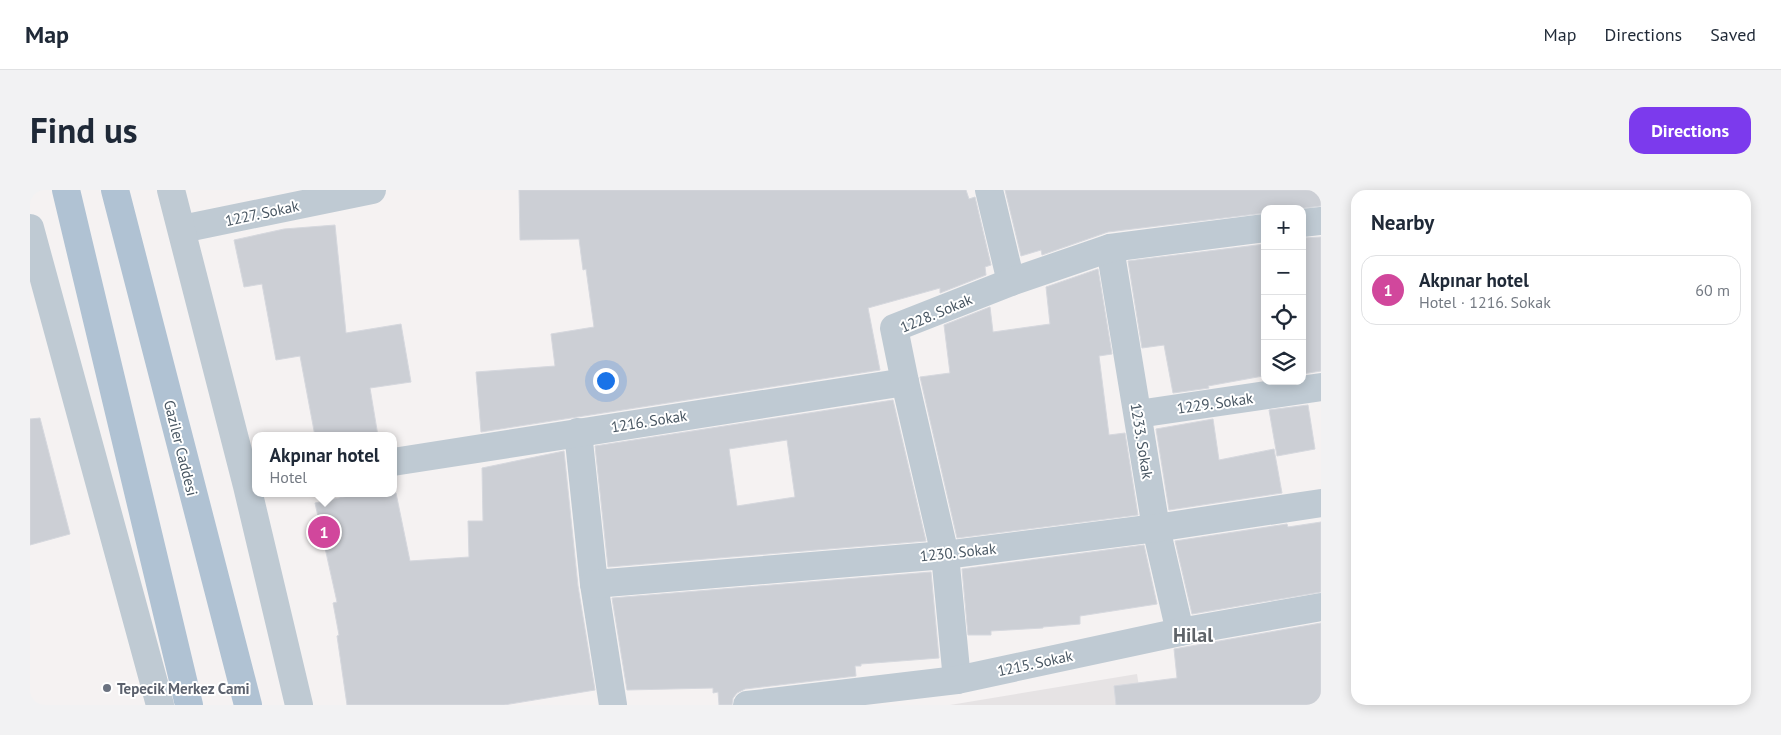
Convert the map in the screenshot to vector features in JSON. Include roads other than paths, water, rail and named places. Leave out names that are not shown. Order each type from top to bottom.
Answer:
[{"type":"main road","points":[[66,190],[189,705]]},
{"type":"main road","name":"Gaziler Caddesi","points":[[114,190],[248,705]]},
{"type":"street","points":[[171,190],[251,485]]},
{"type":"street","name":"1227. Sokak","points":[[182,229],[372,190]]},
{"type":"street","points":[[988,190],[1011,282]]},
{"type":"street","points":[[1306,223],[1321,221]]},
{"type":"street","points":[[30,228],[160,705]]},
{"type":"street","name":"1228. Sokak","points":[[956,680],[945,555],[894,328],[1011,282],[1110,248],[1261,229]]},
{"type":"street","name":"1233. Sokak","points":[[1110,248],[1156,528],[1180,632]]},
{"type":"street","name":"1216. Sokak","points":[[397,461],[905,382]]},
{"type":"street","name":"1229. Sokak","points":[[1138,414],[1321,387]]},
{"type":"street","points":[[578,432],[594,584],[613,705]]},
{"type":"street","points":[[254,497],[299,705]]},
{"type":"street","name":"1230. Sokak","points":[[594,584],[945,555],[1156,528],[1321,503]]},
{"type":"street","name":"1215. Sokak","points":[[757,704],[956,680],[1180,632],[1321,607]]},
{"type":"place","name":"Akpınar hotel","points":[[324,532]]},
{"type":"place","name":"Tepecik Merkez Cami","points":[[107,688]]},
{"type":"district","name":"Hilal","points":[[1193,635]]}]
